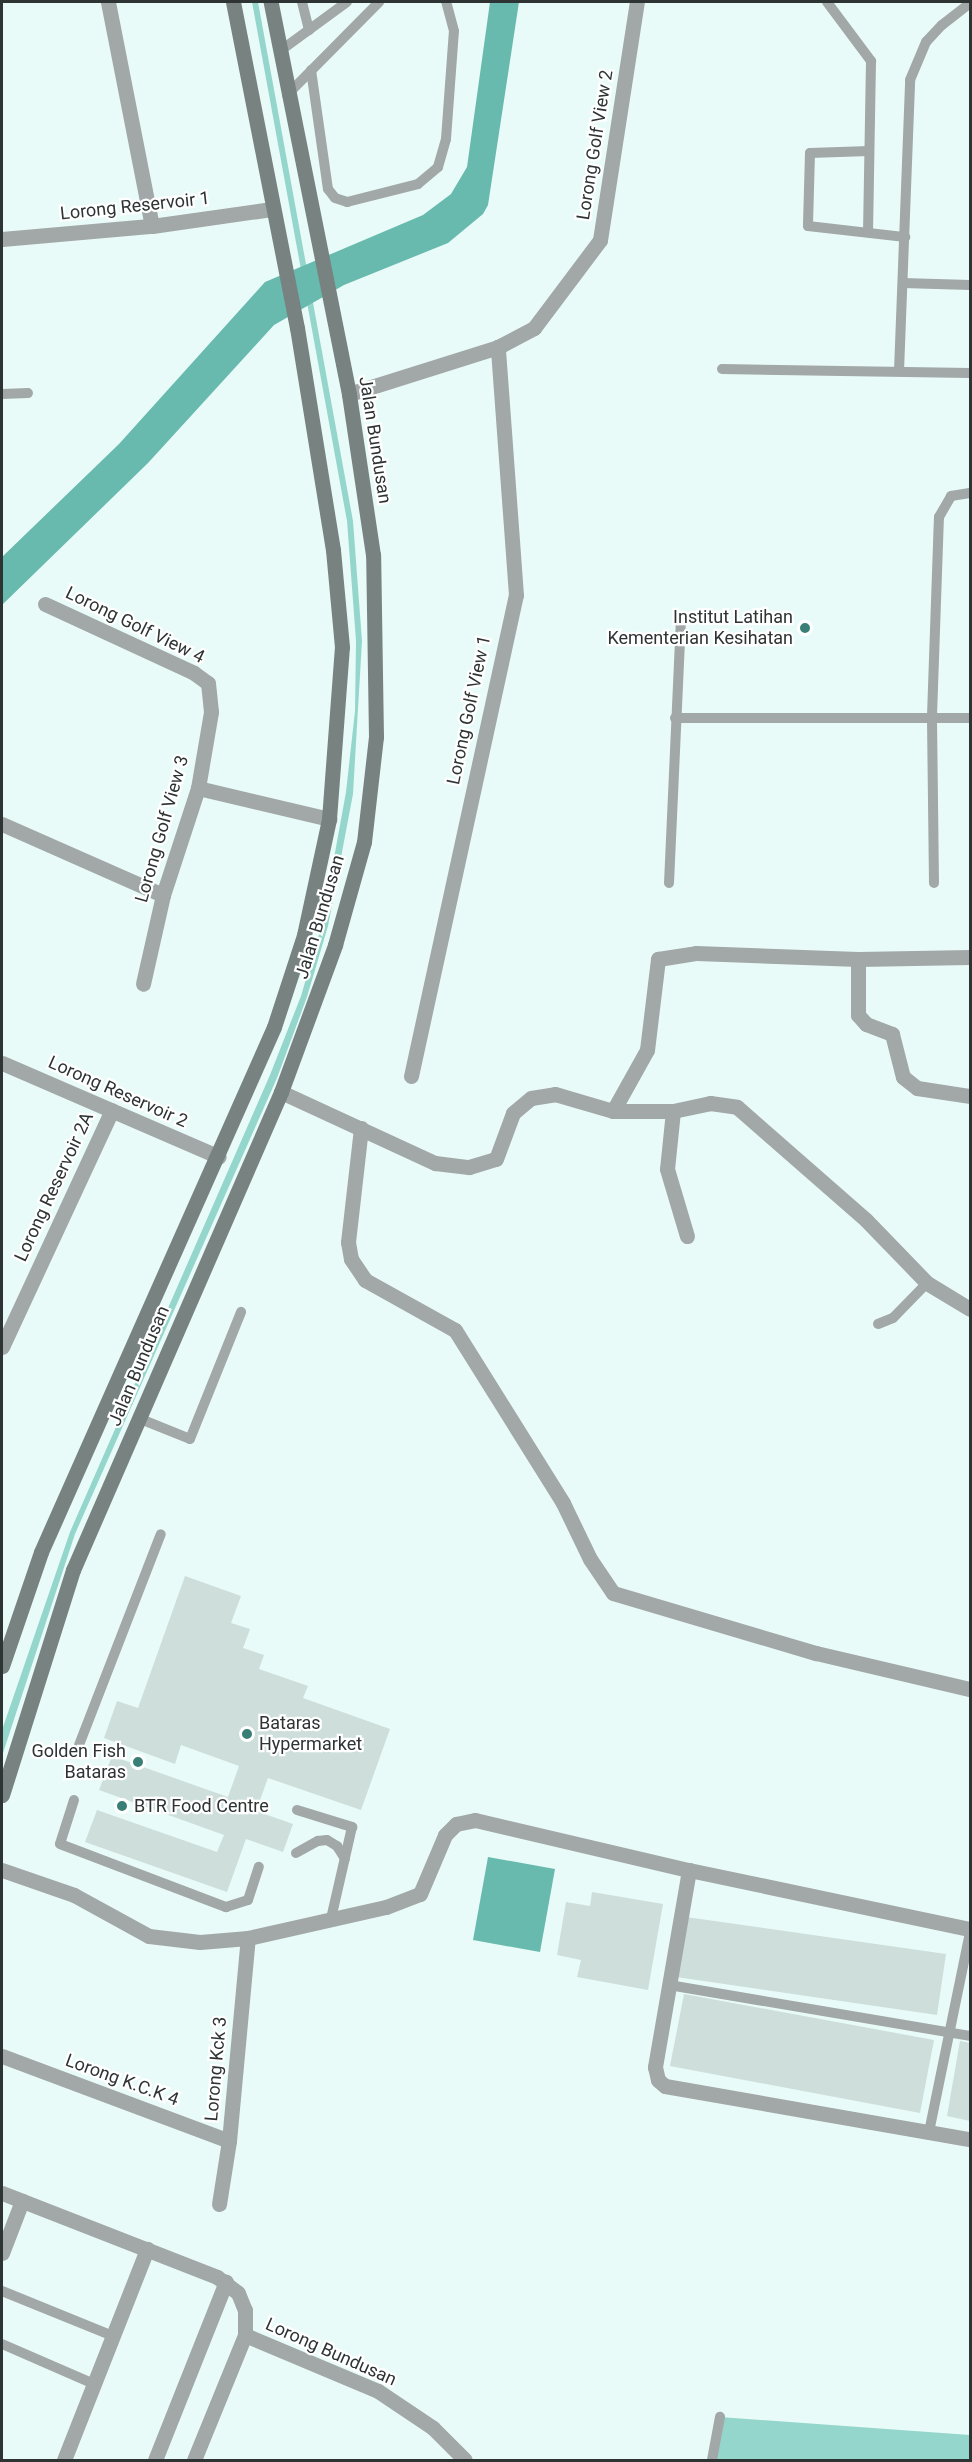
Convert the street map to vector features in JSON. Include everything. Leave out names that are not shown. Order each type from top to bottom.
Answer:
[{"type":"main road","name":"Jalan Bundusan","points":[[2,1666],[41,1552],[219,1157],[274,1027],[304,935],[329,819],[342,647],[333,550],[297,328],[232,2]]},
{"type":"main road","name":"Jalan Bundusan","points":[[2,1795],[73,1570],[281,1092],[335,945],[363,842],[376,737],[373,555],[349,394],[287,95],[271,2]]},
{"type":"street","points":[[108,2],[152,226]]},
{"type":"street","name":"Lorong Golf View 2","points":[[349,394],[498,347],[534,328],[600,240],[637,2]]},
{"type":"street","name":"Lorong Reservoir 1","points":[[2,240],[152,226],[272,209]]},
{"type":"street","name":"Lorong Golf View 1","points":[[411,1076],[516,595],[498,347]]},
{"type":"street","name":"Lorong Golf View 4","points":[[45,604],[194,673],[208,683]]},
{"type":"street","name":"Lorong Golf View 3","points":[[143,984],[163,895],[198,788],[211,712],[208,683]]},
{"type":"street","points":[[198,788],[329,819]]},
{"type":"street","points":[[2,824],[163,895]]},
{"type":"street","points":[[613,1111],[647,1050],[658,959],[696,953],[858,959],[970,957]]},
{"type":"street","points":[[858,959],[858,1015],[866,1024],[892,1034],[903,1077],[917,1088],[970,1096]]},
{"type":"street","name":"Lorong Reservoir 2","points":[[2,1063],[219,1157]]},
{"type":"street","points":[[281,1092],[435,1162],[470,1167],[496,1159],[513,1113],[531,1098],[555,1094],[613,1111],[672,1111],[710,1103],[737,1107],[866,1220],[927,1283],[970,1309]]},
{"type":"street","name":"Lorong Reservoir 2A","points":[[2,1347],[112,1110]]},
{"type":"street","points":[[672,1111],[667,1169],[687,1236]]},
{"type":"street","points":[[361,1128],[348,1242],[351,1259],[365,1280],[455,1330],[563,1503],[612,1593],[816,1653],[970,1689]]},
{"type":"street","points":[[2,1870],[74,1895],[149,1936],[200,1942],[248,1938],[387,1907],[420,1894],[445,1835],[456,1824],[475,1820],[689,1870],[970,1930]]},
{"type":"street","points":[[689,1870],[655,2067],[657,2080],[666,2086],[970,2139]]},
{"type":"street","name":"Lorong Kck 3","points":[[219,2204],[230,2141],[248,1938]]},
{"type":"street","name":"Lorong K.C.K 4","points":[[2,2056],[230,2141]]},
{"type":"street","points":[[2,2193],[226,2282],[156,2460]]},
{"type":"street","points":[[2,2253],[22,2201]]},
{"type":"street","points":[[64,2460],[147,2249]]},
{"type":"street","name":"Lorong Bundusan","points":[[226,2282],[238,2293],[245,2310],[245,2335],[378,2391],[433,2428],[465,2460]]},
{"type":"street","points":[[194,2460],[245,2335]]},
{"type":"lane","points":[[302,2],[309,30]]},
{"type":"lane","points":[[280,51],[347,2]]},
{"type":"lane","points":[[287,95],[379,2]]},
{"type":"lane","points":[[310,70],[328,189],[335,198],[347,202],[418,184],[438,167],[446,139],[454,31],[446,2]]},
{"type":"lane","points":[[826,2],[871,61],[868,232]]},
{"type":"lane","points":[[956,14],[957,2]]},
{"type":"lane","points":[[899,370],[910,80],[926,42],[970,3]]},
{"type":"lane","points":[[869,151],[810,153],[808,226],[905,237]]},
{"type":"lane","points":[[903,283],[970,285]]},
{"type":"lane","points":[[722,369],[899,370],[970,373]]},
{"type":"lane","points":[[2,394],[28,393]]},
{"type":"lane","points":[[934,883],[932,716],[939,517],[951,495],[970,493]]},
{"type":"lane","points":[[669,883],[681,619]]},
{"type":"lane","points":[[675,718],[932,716],[970,718]]},
{"type":"lane","points":[[878,1324],[893,1318],[927,1283]]},
{"type":"lane","points":[[138,1418],[190,1439],[241,1312]]},
{"type":"lane","points":[[79,1745],[161,1534]]},
{"type":"lane","points":[[74,1800],[60,1844],[226,1907],[248,1900],[259,1868]]},
{"type":"lane","points":[[297,1810],[352,1827],[331,1919]]},
{"type":"lane","points":[[296,1853],[318,1841],[327,1840],[337,1846],[345,1858]]},
{"type":"lane","points":[[929,2132],[970,1930]]},
{"type":"lane","points":[[669,1985],[970,2036]]},
{"type":"lane","points":[[2,2291],[113,2336]]},
{"type":"lane","points":[[2,2344],[94,2384]]},
{"type":"lane","points":[[712,2460],[720,2417]]},
{"type":"shaded area","points":[[252,2],[258,2],[353,521],[362,641],[353,794],[328,926],[307,997],[277,1078],[75,1534],[2,1756],[2,1730],[70,1532],[270,1075],[301,996],[322,924],[346,792],[355,711],[356,641],[347,521]]},
{"type":"shaded area","points":[[490,2],[519,2],[488,205],[483,214],[448,243],[344,285],[274,325],[148,463],[2,605],[2,557],[119,444],[265,282],[423,215],[451,194],[467,167]]},
{"type":"shaded area","points":[[488,1857],[555,1869],[540,1952],[473,1940]]},
{"type":"shaded area","points":[[720,2417],[970,2435],[970,2460],[712,2460]]},
{"type":"building","name":"Bataras Hypermarket","points":[[185,1576],[241,1596],[231,1623],[250,1629],[243,1648],[264,1655],[259,1669],[308,1686],[303,1698],[390,1729],[361,1810],[268,1778],[256,1811],[293,1824],[283,1852],[246,1839],[227,1892],[85,1842],[97,1810],[217,1852],[224,1835],[99,1790],[112,1756],[228,1797],[239,1766],[181,1745],[175,1764],[104,1738],[117,1701],[138,1708]]},
{"type":"building","points":[[592,1892],[663,1904],[648,1990],[577,1977],[581,1960],[557,1955],[566,1902],[590,1906]]},
{"type":"building","points":[[686,1917],[946,1954],[937,2015],[676,1977]]},
{"type":"building","points":[[684,1994],[934,2040],[920,2113],[670,2066]]},
{"type":"building","points":[[960,2041],[970,2043],[970,2121],[947,2116]]},
{"type":"place","name":"Institut Latihan Kementerian Kesihatan","points":[[805,628]]},
{"type":"place","name":"Bataras Hypermarket","points":[[247,1734]]},
{"type":"place","name":"Golden Fish Bataras","points":[[138,1762]]},
{"type":"place","name":"BTR Food Centre","points":[[122,1806]]}]
